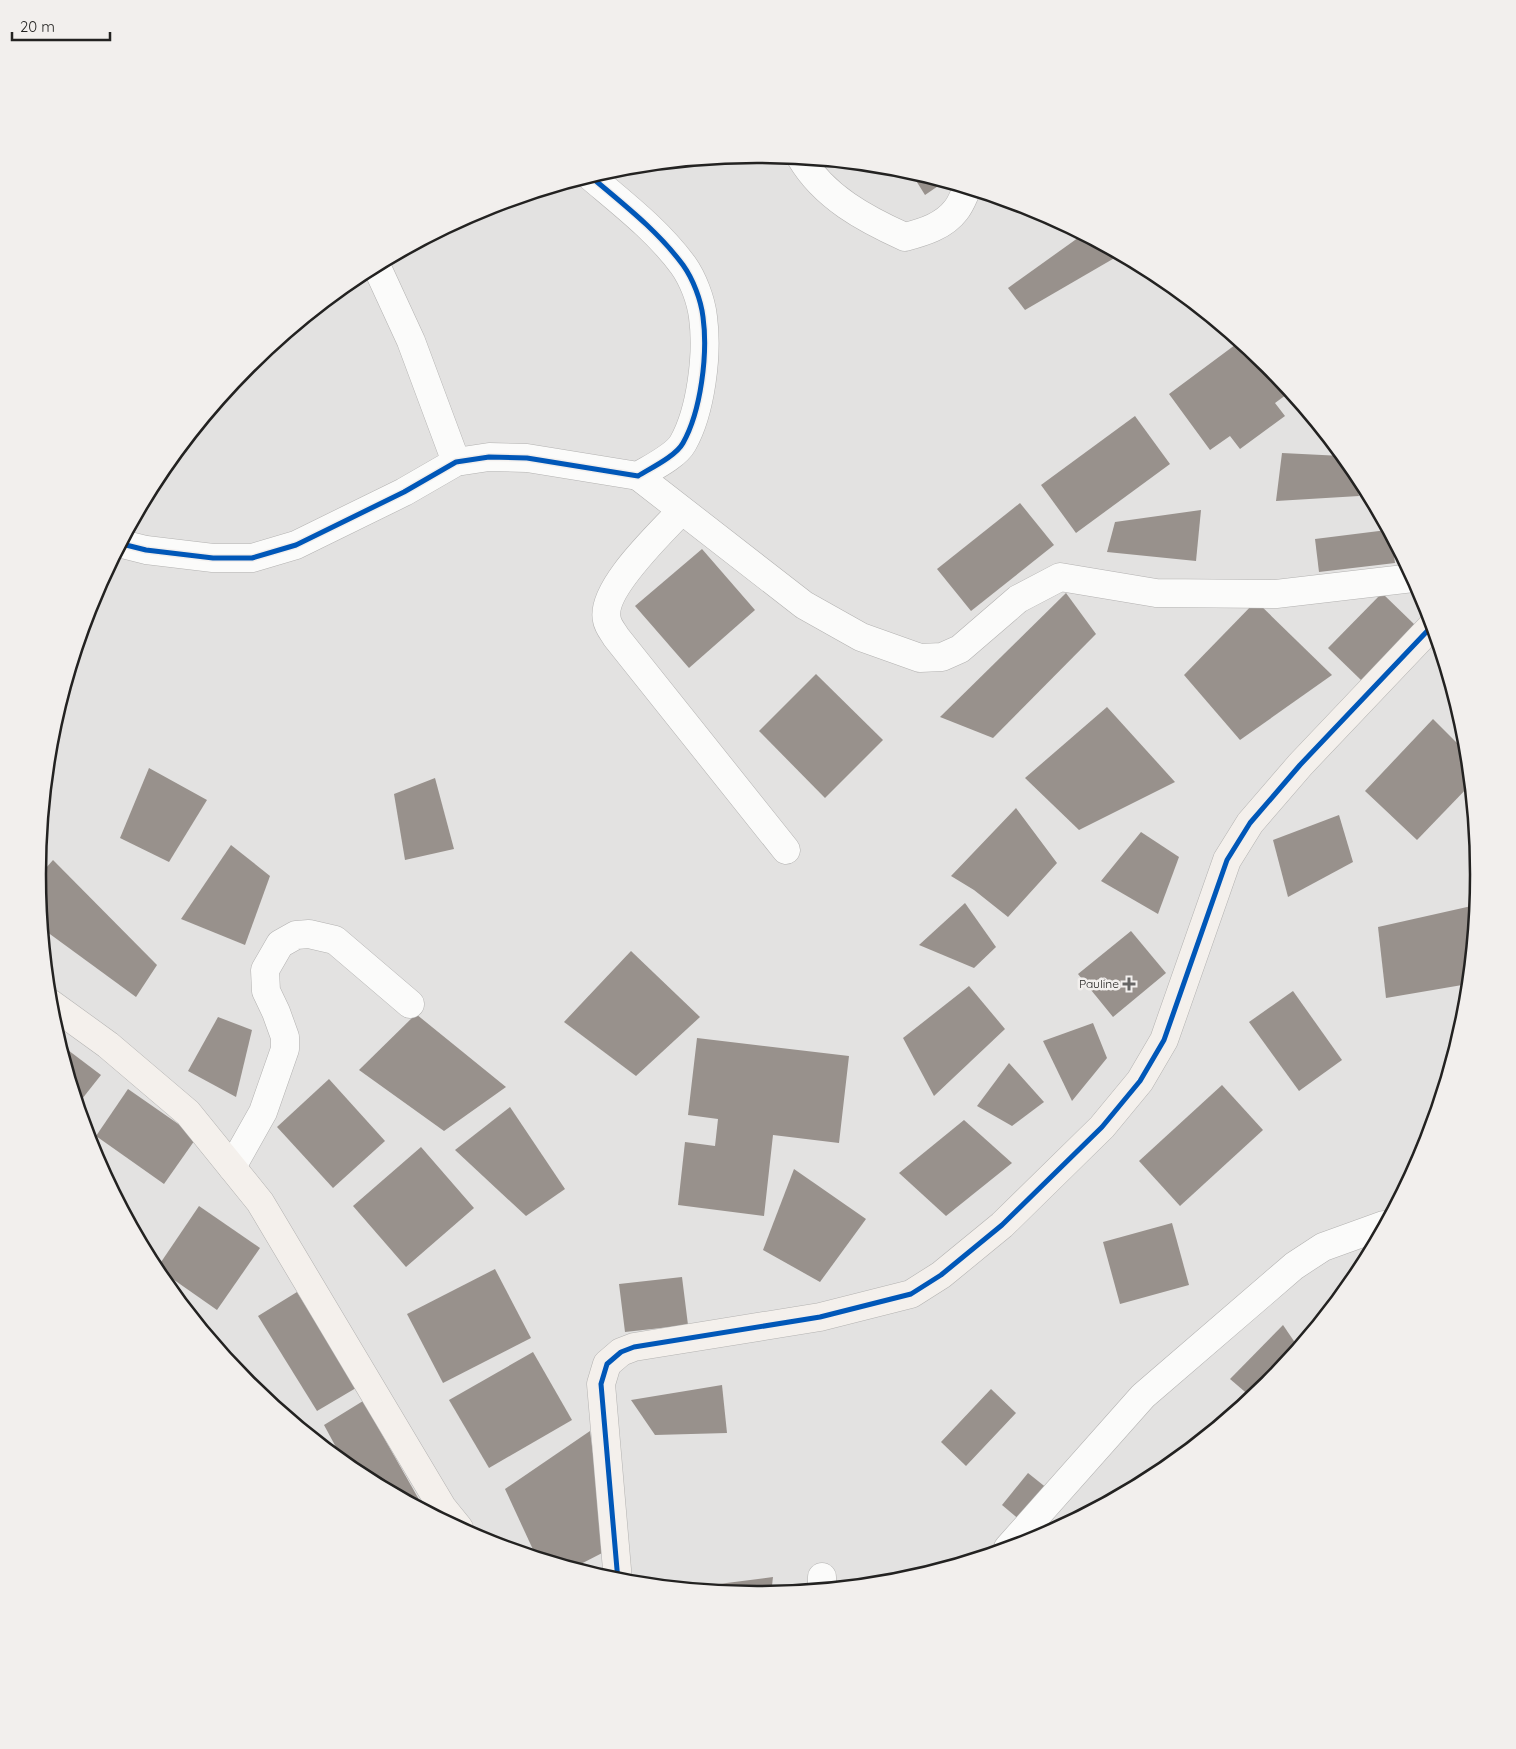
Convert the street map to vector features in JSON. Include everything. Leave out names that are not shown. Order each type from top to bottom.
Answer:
[{"type":"street","points":[[804,164],[808,170],[840,202],[869,220],[905,237],[937,226],[956,210],[964,194]]},
{"type":"street","points":[[597,181],[648,225],[683,266],[698,293],[703,317],[704,356],[699,401],[682,444],[664,460],[638,476]]},
{"type":"street","points":[[379,273],[410,341],[456,462]]},
{"type":"street","points":[[128,545],[146,550],[213,558],[252,558],[296,545],[404,492],[456,462],[489,457],[527,458],[638,476],[804,605],[860,637],[920,658],[942,657],[960,649],[1018,599],[1060,577],[1156,593],[1276,594],[1405,579]]},
{"type":"street","points":[[681,511],[620,579],[607,603],[606,620],[616,637],[786,850]]},
{"type":"street","points":[[617,1573],[601,1384],[607,1364],[621,1352],[634,1347],[820,1317],[911,1294],[941,1275],[1002,1225],[1102,1127],[1140,1081],[1164,1040],[1226,860],[1250,824],[1300,765],[1427,632]]},
{"type":"street","points":[[232,1167],[263,1112],[284,1049],[285,1036],[266,991],[265,970],[280,944],[296,935],[309,934],[335,940],[410,1004]]},
{"type":"street","points":[[59,1010],[108,1046],[188,1113],[260,1202],[442,1507],[449,1516]]},
{"type":"street","points":[[1018,1536],[1143,1396],[1286,1272],[1322,1247],[1375,1228]]},
{"type":"building","points":[[916,181],[938,186],[925,195]]},
{"type":"building","points":[[1077,238],[1114,258],[1025,310],[1008,288]]},
{"type":"building","points":[[1234,346],[1285,396],[1275,403],[1285,416],[1240,449],[1230,436],[1210,450],[1169,394]]},
{"type":"building","points":[[1135,416],[1170,464],[1076,533],[1041,485]]},
{"type":"building","points":[[1282,453],[1333,456],[1350,479],[1359,496],[1276,501]]},
{"type":"building","points":[[1020,503],[1054,545],[971,611],[937,569]]},
{"type":"building","points":[[1201,510],[1196,561],[1107,552],[1115,522]]},
{"type":"building","points":[[1380,531],[1394,557],[1395,563],[1319,572],[1315,539]]},
{"type":"building","points":[[702,549],[755,610],[689,668],[635,606]]},
{"type":"building","points":[[1066,593],[1096,634],[993,738],[940,717]]},
{"type":"building","points":[[1382,593],[1416,626],[1362,681],[1328,648]]},
{"type":"building","points":[[1256,601],[1332,675],[1240,740],[1184,675]]},
{"type":"building","points":[[816,674],[883,740],[825,798],[759,731]]},
{"type":"building","points":[[1107,707],[1175,782],[1079,830],[1025,778]]},
{"type":"building","points":[[1433,719],[1457,743],[1465,790],[1417,840],[1365,791]]},
{"type":"building","points":[[149,768],[207,800],[169,862],[120,838]]},
{"type":"building","points":[[435,778],[454,849],[405,860],[394,794]]},
{"type":"building","points":[[1016,808],[1057,863],[1008,917],[974,890],[951,876]]},
{"type":"building","points":[[1339,815],[1353,862],[1288,897],[1273,840]]},
{"type":"building","points":[[1141,832],[1179,857],[1158,914],[1101,881]]},
{"type":"building","points":[[231,845],[270,876],[245,945],[181,919]]},
{"type":"building","points":[[53,860],[157,965],[136,997],[49,933],[46,868]]},
{"type":"building","points":[[965,903],[996,947],[974,968],[919,945]]},
{"type":"building","points":[[1469,907],[1461,985],[1386,998],[1378,927]]},
{"type":"building","points":[[1131,931],[1166,973],[1113,1017],[1078,974]]},
{"type":"building","points":[[631,951],[700,1017],[636,1076],[564,1022]]},
{"type":"building","points":[[969,986],[1005,1029],[934,1096],[903,1038]]},
{"type":"building","points":[[1293,991],[1342,1060],[1299,1091],[1249,1022]]},
{"type":"building","points":[[416,1014],[506,1087],[444,1131],[359,1070]]},
{"type":"building","points":[[218,1017],[252,1030],[236,1097],[188,1071]]},
{"type":"building","points":[[1093,1023],[1107,1058],[1072,1101],[1043,1041]]},
{"type":"building","points":[[697,1038],[849,1056],[839,1143],[773,1135],[764,1216],[678,1205],[685,1142],[715,1146],[718,1119],[688,1115]]},
{"type":"building","points":[[69,1051],[101,1075],[83,1098]]},
{"type":"building","points":[[1009,1063],[1044,1102],[1012,1126],[977,1106]]},
{"type":"building","points":[[329,1079],[385,1141],[333,1188],[277,1127]]},
{"type":"building","points":[[1222,1085],[1263,1130],[1180,1206],[1139,1161]]},
{"type":"building","points":[[128,1089],[197,1137],[164,1184],[96,1136]]},
{"type":"building","points":[[510,1107],[565,1189],[526,1216],[455,1150]]},
{"type":"building","points":[[964,1120],[1012,1163],[946,1216],[899,1173]]},
{"type":"building","points":[[421,1147],[474,1208],[406,1267],[353,1206]]},
{"type":"building","points":[[794,1169],[866,1219],[820,1282],[763,1250]]},
{"type":"building","points":[[199,1206],[260,1248],[217,1310],[172,1279],[161,1262]]},
{"type":"building","points":[[1172,1223],[1189,1285],[1120,1304],[1103,1242]]},
{"type":"building","points":[[495,1269],[531,1338],[443,1383],[407,1314]]},
{"type":"building","points":[[682,1277],[688,1325],[625,1332],[619,1284]]},
{"type":"building","points":[[297,1292],[356,1388],[317,1411],[258,1316]]},
{"type":"building","points":[[1283,1325],[1295,1342],[1261,1378],[1246,1392],[1230,1379]]},
{"type":"building","points":[[533,1352],[572,1420],[489,1468],[449,1400]]},
{"type":"building","points":[[722,1385],[727,1433],[655,1435],[631,1400]]},
{"type":"building","points":[[991,1389],[1016,1413],[966,1466],[941,1442]]},
{"type":"building","points":[[363,1401],[420,1500],[363,1466],[336,1447],[324,1425]]},
{"type":"building","points":[[590,1431],[606,1551],[581,1564],[533,1549],[505,1489]]},
{"type":"building","points":[[1028,1473],[1048,1489],[1021,1521],[1002,1505]]},
{"type":"building","points":[[773,1577],[772,1586],[711,1585]]},
{"type":"cycle path","points":[[128,545],[146,550],[213,558],[252,558],[296,545],[404,492],[456,462],[489,457],[527,458],[638,476],[675,453],[680,448],[689,430],[699,399],[702,382],[705,348],[704,332],[703,317],[696,290],[683,265],[662,240],[596,182]]},
{"type":"cycle path","points":[[617,1573],[601,1384],[607,1364],[621,1352],[634,1347],[820,1317],[911,1294],[941,1275],[1002,1225],[1102,1127],[1140,1081],[1164,1040],[1227,860],[1250,823],[1300,765],[1427,632]]},
{"type":"place","name":"Pauline","points":[[1129,984]]}]
